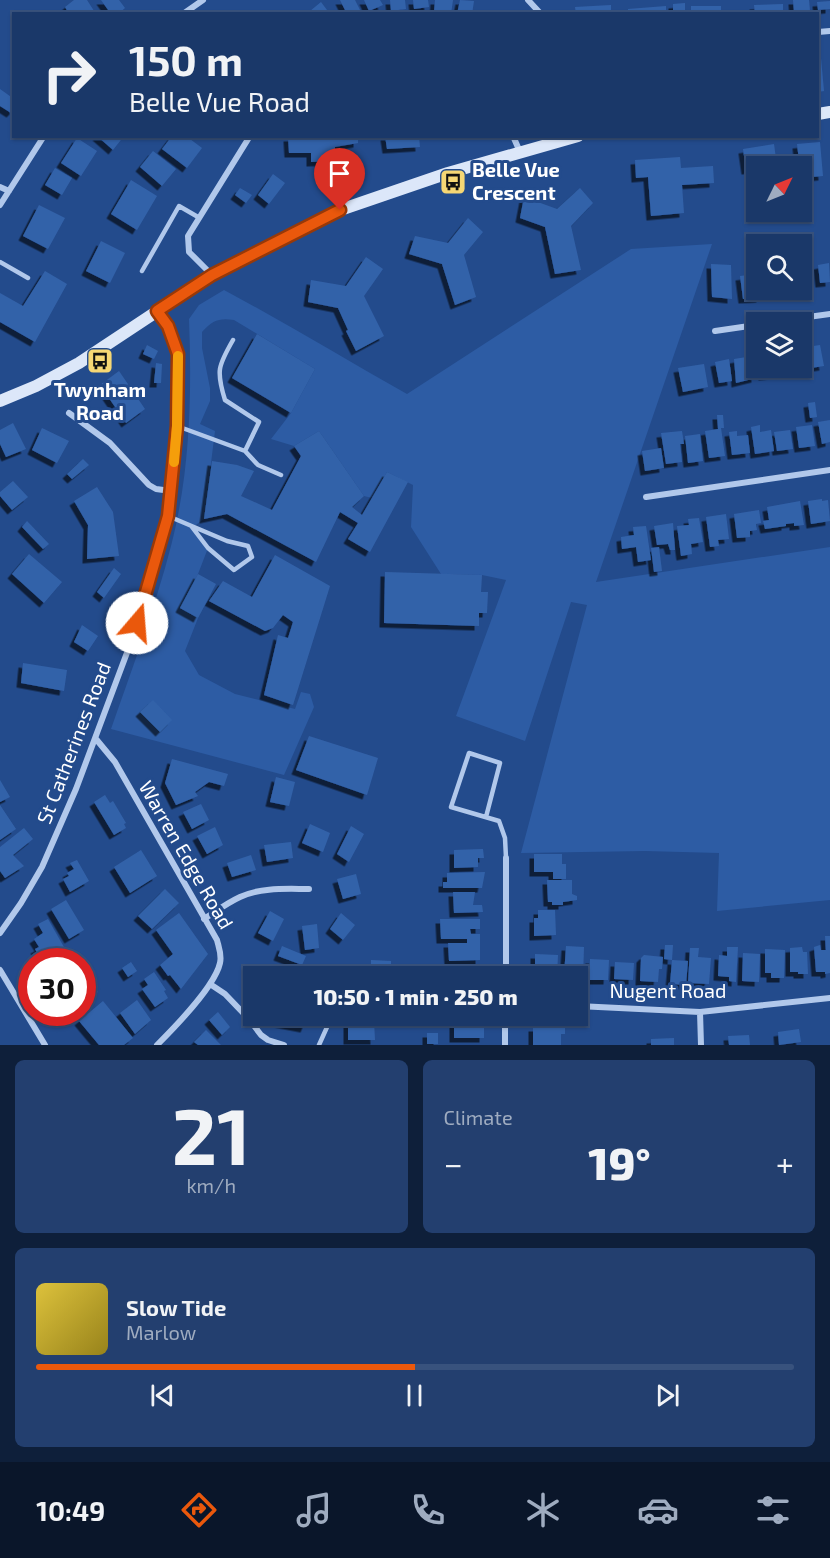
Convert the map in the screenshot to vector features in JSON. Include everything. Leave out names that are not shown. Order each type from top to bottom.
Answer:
[{"type":"main road","points":[[0,401],[36,386],[80,363],[212,275],[340,210],[448,173],[571,138]]},
{"type":"street","points":[[186,12],[203,0]]},
{"type":"street","points":[[528,0],[540,12]]},
{"type":"street","points":[[0,205],[43,138]]},
{"type":"street","points":[[212,275],[189,252],[188,236],[249,138]]},
{"type":"street","points":[[514,138],[520,153]]},
{"type":"street","points":[[0,187],[9,191]]},
{"type":"street","name":"St Catherines Road","points":[[0,933],[21,903],[57,836],[96,739],[134,632],[168,516],[177,426],[178,354],[168,326],[157,311]]},
{"type":"street","points":[[812,316],[830,314]]},
{"type":"street","points":[[715,331],[746,326]]},
{"type":"street","points":[[69,414],[110,443],[149,485],[156,489],[171,491]]},
{"type":"street","points":[[646,497],[830,470]]},
{"type":"street","name":"Warren Edge Road","points":[[96,739],[115,762],[217,940],[221,956],[219,967],[210,984],[177,1026],[157,1045]]},
{"type":"street","points":[[506,858],[506,966]]},
{"type":"street","points":[[204,919],[239,897],[250,893],[263,890],[309,889]]},
{"type":"street","points":[[0,970],[45,1045]]},
{"type":"street","points":[[210,984],[225,994],[241,1010],[261,1035],[284,1045]]},
{"type":"street","name":"Nugent Road","points":[[588,1006],[700,1012],[830,998]]},
{"type":"street","points":[[700,1012],[701,1045]]},
{"type":"street","points":[[505,1045],[506,1026]]},
{"type":"lane","points":[[142,271],[179,206],[198,217]]},
{"type":"lane","points":[[0,262],[28,278]]},
{"type":"lane","points":[[233,340],[220,363],[220,382],[225,400],[259,422],[245,451]]},
{"type":"lane","points":[[177,426],[245,451],[258,465],[281,475]]},
{"type":"lane","points":[[168,516],[227,541],[248,546],[252,557],[234,570],[208,548],[192,527]]},
{"type":"lane","points":[[486,817],[500,763],[469,753],[451,807],[499,821],[506,838],[506,858]]},
{"type":"lane","points":[[319,1045],[328,1026]]},
{"type":"shaded area","points":[[712,244],[596,582],[830,547],[830,900],[717,911],[719,853],[645,851],[521,853],[587,605],[571,602],[525,741],[456,716],[506,580],[482,575],[441,574],[411,527],[413,485],[387,472],[372,498],[364,496],[319,431],[294,446],[271,439],[291,413],[315,369],[234,320],[216,321],[202,332],[202,348],[210,388],[210,401],[200,424],[215,431],[204,519],[193,527],[208,548],[198,574],[180,608],[198,618],[185,651],[199,675],[235,694],[295,709],[301,692],[310,694],[314,707],[284,775],[111,729],[158,592],[177,518],[188,434],[189,319],[199,305],[224,290],[407,394],[631,249]]},
{"type":"building","points":[[74,0],[87,0],[95,12],[68,12],[65,7]]},
{"type":"building","points":[[101,0],[119,0],[125,8],[120,12],[110,12]]},
{"type":"building","points":[[340,0],[355,0],[361,12],[346,12]]},
{"type":"building","points":[[364,0],[380,0],[383,5],[369,11]]},
{"type":"building","points":[[390,0],[405,0],[406,9],[391,11]]},
{"type":"building","points":[[413,0],[428,0],[429,7],[414,9]]},
{"type":"building","points":[[435,0],[453,0],[451,12],[434,12]]},
{"type":"building","points":[[460,0],[474,1],[472,12],[457,12]]},
{"type":"building","points":[[793,0],[809,0],[810,11],[794,12]]},
{"type":"building","points":[[830,1],[830,9],[818,10],[817,2]]},
{"type":"building","points":[[321,2],[328,12],[311,12]]},
{"type":"building","points":[[685,3],[685,12],[673,12],[673,4]]},
{"type":"building","points":[[783,4],[783,11],[755,12],[754,5]]},
{"type":"building","points":[[611,5],[611,12],[576,12],[575,7]]},
{"type":"building","points":[[666,6],[666,12],[628,12],[628,9]]},
{"type":"building","points":[[691,6],[721,6],[721,12],[691,12]]},
{"type":"building","points":[[819,58],[821,58],[824,91],[819,92]]},
{"type":"building","points":[[0,89],[12,98],[12,112],[0,106]]},
{"type":"building","points":[[77,138],[97,151],[81,176],[61,163]]},
{"type":"building","points":[[99,138],[122,138],[113,150]]},
{"type":"building","points":[[170,138],[189,138],[202,148],[187,168],[162,149]]},
{"type":"building","points":[[288,138],[358,138],[358,143],[335,147],[335,161],[311,162],[311,153],[289,153]]},
{"type":"building","points":[[385,138],[419,138],[420,147],[387,149]]},
{"type":"building","points":[[820,142],[823,176],[812,177],[812,156],[798,156],[797,144]]},
{"type":"building","points":[[774,144],[776,156],[746,156],[746,170],[743,149]]},
{"type":"building","points":[[153,151],[176,169],[162,186],[140,167]]},
{"type":"building","points":[[680,157],[681,168],[713,166],[714,183],[682,185],[684,213],[651,216],[648,177],[636,178],[635,160]]},
{"type":"building","points":[[55,168],[72,178],[62,195],[45,185]]},
{"type":"building","points":[[273,174],[285,183],[269,204],[258,195]]},
{"type":"building","points":[[131,180],[157,196],[137,230],[111,214]]},
{"type":"building","points":[[240,188],[252,195],[246,203],[235,195]]},
{"type":"building","points":[[580,188],[593,203],[571,226],[581,270],[555,274],[545,227],[520,218],[524,197],[557,209]]},
{"type":"building","points":[[39,205],[65,218],[48,249],[23,236]]},
{"type":"building","points":[[468,218],[483,232],[464,255],[476,297],[455,305],[442,264],[409,254],[415,236],[448,243]]},
{"type":"building","points":[[101,241],[125,253],[110,283],[86,271]]},
{"type":"building","points":[[366,257],[383,269],[364,296],[384,336],[356,351],[338,308],[308,302],[311,280],[346,286]]},
{"type":"building","points":[[829,263],[830,282],[820,283],[818,265]]},
{"type":"building","points":[[711,264],[731,265],[732,299],[712,297]]},
{"type":"building","points":[[45,271],[67,284],[35,342],[0,322],[0,293],[23,306]]},
{"type":"building","points":[[746,275],[746,299],[743,299],[740,276]]},
{"type":"building","points":[[257,334],[315,369],[291,413],[232,378]]},
{"type":"building","points":[[147,345],[158,351],[154,359],[143,354]]},
{"type":"building","points":[[820,345],[824,366],[812,368],[812,346]]},
{"type":"building","points":[[746,357],[746,378],[756,378],[736,383],[734,359]]},
{"type":"building","points":[[729,359],[732,381],[719,383],[715,362]]},
{"type":"building","points":[[156,363],[162,364],[161,383],[154,383]]},
{"type":"building","points":[[704,364],[708,387],[683,392],[678,368]]},
{"type":"building","points":[[119,371],[145,409],[126,423],[100,385]]},
{"type":"building","points":[[815,402],[817,417],[810,418],[808,403]]},
{"type":"building","points":[[717,415],[723,415],[724,428],[721,428],[725,456],[709,458],[705,431],[718,429]]},
{"type":"building","points":[[830,420],[830,442],[822,444],[818,422]]},
{"type":"building","points":[[13,423],[26,449],[6,457],[0,444],[0,430]]},
{"type":"building","points":[[760,425],[760,432],[771,430],[774,451],[755,454],[751,427]]},
{"type":"building","points":[[812,425],[815,446],[799,448],[796,427]]},
{"type":"building","points":[[42,428],[69,441],[57,463],[32,450]]},
{"type":"building","points":[[790,430],[793,449],[777,451],[774,432]]},
{"type":"building","points":[[319,431],[364,496],[352,507],[362,515],[387,472],[408,482],[370,552],[348,539],[358,523],[340,512],[316,562],[227,514],[204,519],[212,461],[237,465],[254,471],[241,496],[272,510],[301,456],[294,446]]},
{"type":"building","points":[[682,431],[684,444],[680,444],[682,462],[666,464],[661,433]]},
{"type":"building","points":[[737,431],[737,436],[748,435],[750,453],[732,455],[729,432]]},
{"type":"building","points":[[700,434],[703,461],[688,463],[685,436]]},
{"type":"building","points":[[661,448],[664,468],[645,471],[642,451]]},
{"type":"building","points":[[83,459],[89,465],[72,479],[67,474]]},
{"type":"building","points":[[13,481],[28,497],[12,510],[0,496],[0,492]]},
{"type":"building","points":[[97,487],[113,512],[119,556],[87,559],[88,525],[74,501]]},
{"type":"building","points":[[822,499],[822,501],[828,500],[830,521],[811,524],[808,501]]},
{"type":"building","points":[[800,501],[804,525],[794,526],[794,523],[765,529],[763,521],[769,520],[767,507]]},
{"type":"building","points":[[759,510],[761,523],[756,524],[757,530],[750,531],[750,537],[737,538],[734,514]]},
{"type":"building","points":[[726,514],[729,539],[718,540],[719,546],[710,547],[706,517]]},
{"type":"building","points":[[699,518],[703,542],[691,544],[692,554],[681,556],[677,526],[689,525],[688,519]]},
{"type":"building","points":[[27,521],[49,544],[43,549],[22,527]]},
{"type":"building","points":[[673,523],[675,550],[670,550],[668,544],[657,545],[654,526]]},
{"type":"building","points":[[646,526],[651,560],[638,562],[636,547],[622,549],[621,537],[634,535],[633,527]]},
{"type":"building","points":[[659,547],[662,571],[654,572],[651,548]]},
{"type":"building","points":[[29,554],[62,582],[44,603],[12,574]]},
{"type":"building","points":[[275,555],[330,586],[293,705],[264,695],[278,635],[288,638],[293,622],[283,615],[273,628],[265,631],[209,601],[223,581],[252,597]]},
{"type":"building","points":[[114,568],[121,574],[104,598],[97,592]]},
{"type":"building","points":[[385,572],[482,575],[481,592],[488,592],[487,613],[479,613],[479,626],[384,623]]},
{"type":"building","points":[[198,574],[216,584],[198,618],[180,608]]},
{"type":"building","points":[[82,625],[98,636],[88,651],[74,642]]},
{"type":"building","points":[[23,663],[67,670],[64,691],[21,683]]},
{"type":"building","points":[[153,700],[172,720],[160,732],[140,712]]},
{"type":"building","points":[[309,736],[378,758],[367,795],[296,770]]},
{"type":"building","points":[[172,759],[228,774],[224,786],[209,782],[195,792],[198,796],[176,805],[165,783]]},
{"type":"building","points":[[276,777],[295,782],[289,806],[270,802]]},
{"type":"building","points":[[0,780],[10,797],[0,802]]},
{"type":"building","points":[[105,795],[110,803],[113,801],[126,823],[124,824],[126,828],[114,835],[94,802]]},
{"type":"building","points":[[201,804],[209,820],[192,829],[183,812]]},
{"type":"building","points":[[0,805],[16,829],[0,840]]},
{"type":"building","points":[[310,824],[330,833],[323,852],[302,843]]},
{"type":"building","points":[[351,826],[364,834],[349,862],[337,854]]},
{"type":"building","points":[[215,827],[223,845],[207,854],[197,836]]},
{"type":"building","points":[[24,828],[33,839],[13,855],[24,866],[5,878],[0,871],[0,847]]},
{"type":"building","points":[[291,842],[293,858],[267,862],[264,845]]},
{"type":"building","points":[[483,849],[484,858],[478,858],[478,867],[454,868],[454,850]]},
{"type":"building","points":[[141,850],[157,876],[130,893],[114,867]]},
{"type":"building","points":[[534,854],[562,854],[562,864],[566,864],[566,879],[553,879],[553,872],[534,872]]},
{"type":"building","points":[[251,855],[256,870],[232,877],[227,863]]},
{"type":"building","points":[[77,860],[89,881],[70,892],[63,879],[69,876],[67,873],[74,869],[70,863]]},
{"type":"building","points":[[485,872],[482,888],[443,888],[443,882],[447,882],[447,873]]},
{"type":"building","points":[[356,874],[361,894],[343,899],[337,879]]},
{"type":"building","points":[[547,880],[572,880],[572,894],[577,896],[577,900],[563,902],[563,905],[552,905],[552,902],[548,902]]},
{"type":"building","points":[[165,889],[179,903],[152,929],[138,916]]},
{"type":"building","points":[[453,892],[475,892],[473,905],[482,905],[483,912],[454,913]]},
{"type":"building","points":[[66,900],[84,930],[69,939],[51,909]]},
{"type":"building","points":[[538,910],[555,910],[556,935],[534,936],[534,918],[538,918]]},
{"type":"building","points":[[270,911],[284,919],[273,941],[258,933]]},
{"type":"building","points":[[179,913],[208,954],[181,989],[160,965],[173,954],[156,930]]},
{"type":"building","points":[[341,913],[355,925],[343,940],[330,929]]},
{"type":"building","points":[[48,919],[64,948],[37,948],[39,947],[34,939],[43,933],[38,924]]},
{"type":"building","points":[[440,919],[480,919],[480,929],[470,929],[471,934],[480,934],[480,960],[449,961],[448,943],[467,943],[467,939],[441,939]]},
{"type":"building","points":[[317,924],[319,948],[305,950],[302,926]]},
{"type":"building","points":[[825,936],[830,936],[830,973],[825,974],[825,972],[816,972],[814,947],[820,945],[821,950],[826,950]]},
{"type":"building","points":[[665,945],[673,945],[672,960],[664,959]]},
{"type":"building","points":[[282,946],[306,956],[302,965],[278,956]]},
{"type":"building","points":[[566,946],[584,947],[583,966],[565,966]]},
{"type":"building","points":[[727,947],[738,947],[736,982],[729,981],[729,977],[718,976],[719,955],[727,956]]},
{"type":"building","points":[[802,947],[803,952],[807,952],[808,974],[790,972],[790,948]]},
{"type":"building","points":[[690,948],[699,948],[698,957],[711,958],[709,984],[688,983]]},
{"type":"building","points":[[765,949],[785,950],[784,978],[771,978],[771,973],[765,973]]},
{"type":"building","points":[[743,953],[760,954],[759,982],[742,981]]},
{"type":"building","points":[[535,954],[558,955],[557,966],[535,966]]},
{"type":"building","points":[[644,955],[663,957],[658,982],[640,981],[641,958]]},
{"type":"building","points":[[590,959],[609,960],[608,980],[589,980]]},
{"type":"building","points":[[371,960],[391,961],[391,966],[371,966]]},
{"type":"building","points":[[672,960],[688,961],[686,985],[670,984]]},
{"type":"building","points":[[131,962],[137,971],[128,977],[122,968]]},
{"type":"building","points":[[615,962],[634,963],[633,980],[614,979]]},
{"type":"building","points":[[154,972],[166,990],[164,991],[168,998],[155,1007],[142,989],[148,985],[144,979]]},
{"type":"building","points":[[137,1000],[151,1020],[135,1034],[120,1013]]},
{"type":"building","points":[[103,1001],[133,1038],[124,1045],[99,1045],[83,1026],[96,1026],[96,1007]]},
{"type":"building","points":[[218,1012],[230,1027],[222,1035],[209,1020]]},
{"type":"building","points":[[348,1026],[374,1026],[375,1040],[348,1040]]},
{"type":"building","points":[[454,1026],[484,1026],[484,1038],[454,1038]]},
{"type":"building","points":[[533,1027],[565,1027],[565,1034],[561,1034],[561,1045],[533,1045]]},
{"type":"building","points":[[799,1029],[801,1042],[779,1045],[778,1032]]},
{"type":"building","points":[[206,1030],[221,1045],[198,1045],[194,1042]]},
{"type":"building","points":[[427,1033],[438,1033],[438,1044],[427,1044]]},
{"type":"building","points":[[749,1035],[750,1045],[729,1045],[728,1036]]},
{"type":"building","points":[[674,1038],[674,1045],[651,1045],[651,1039]]},
{"type":"slow traffic","points":[[174,462],[178,356]]},
{"type":"place","name":"Belle Vue Crescent","points":[[453,182]]},
{"type":"place","name":"Twynham Road","points":[[100,361]]},
{"type":"route","points":[[137,623],[168,516],[177,426],[178,354],[168,326],[157,311],[212,275],[340,210]]}]
